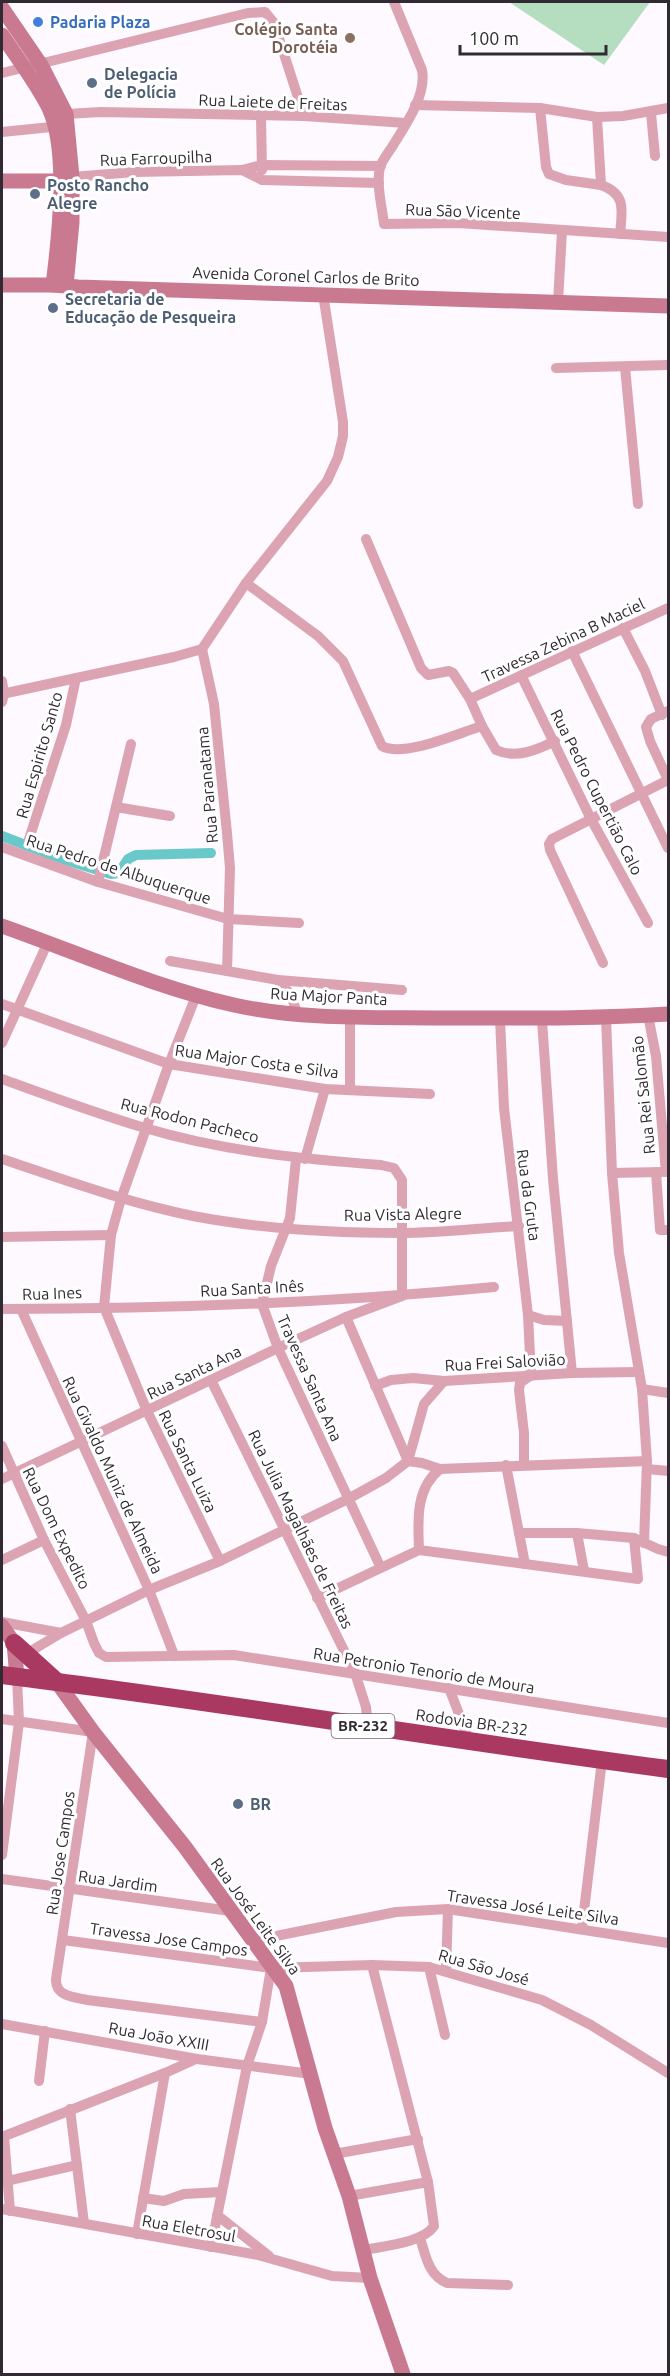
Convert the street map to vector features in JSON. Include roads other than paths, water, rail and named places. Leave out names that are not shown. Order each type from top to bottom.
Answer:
[{"type":"highway","points":[[20,1648],[57,1682]]},
{"type":"highway","name":"BR-232","points":[[9,1676],[57,1682]]},
{"type":"highway","name":"Rodovia BR-232","points":[[57,1682],[669,1769]]},
{"type":"street","points":[[381,166],[406,123],[424,85],[422,70],[394,2]]},
{"type":"street","points":[[2,8],[41,65],[63,122],[72,222],[59,286]]},
{"type":"street","points":[[2,73],[248,13],[265,12],[274,23],[304,116]]},
{"type":"street","points":[[2,35],[49,109],[63,122]]},
{"type":"street","points":[[415,105],[540,108],[597,117],[669,108]]},
{"type":"street","points":[[540,108],[546,167],[549,174],[614,190],[619,197],[622,209],[620,234]]},
{"type":"street","name":"Rua Laiete de Freitas","points":[[2,132],[63,122],[101,112],[304,116],[406,123]]},
{"type":"street","points":[[651,112],[655,156]]},
{"type":"street","points":[[261,116],[262,180]]},
{"type":"street","points":[[597,117],[601,186]]},
{"type":"street","name":"Rua Farroupilha","points":[[68,179],[135,172],[242,170],[262,165],[381,166]]},
{"type":"street","name":"Rua São Vicente","points":[[381,166],[379,183],[384,224],[458,223],[669,237]]},
{"type":"street","name":"Rua Farroupilha","points":[[242,170],[262,180],[379,183]]},
{"type":"street","points":[[2,180],[68,179]]},
{"type":"street","points":[[558,302],[562,231]]},
{"type":"street","name":"Avenida Coronel Carlos de Brito","points":[[2,285],[669,306]]},
{"type":"street","points":[[2,681],[2,697],[202,649],[246,583],[327,481],[338,457],[343,436],[343,422],[323,294]]},
{"type":"street","points":[[556,368],[669,365]]},
{"type":"street","points":[[625,367],[638,504]]},
{"type":"street","points":[[366,539],[421,668],[428,675],[449,671],[453,673],[470,699],[496,750],[511,755],[541,748],[555,741]]},
{"type":"street","points":[[246,583],[318,636],[343,661],[382,746],[394,750],[410,748],[482,726]]},
{"type":"street","name":"Travessa Zebina B Maciel","points":[[470,699],[669,608]]},
{"type":"street","points":[[603,963],[549,844],[552,839],[668,780],[647,733],[646,725],[661,715],[645,671],[623,628]]},
{"type":"street","name":"Rua Paranatama","points":[[202,649],[214,704],[230,868],[226,971]]},
{"type":"street","points":[[572,651],[669,848]]},
{"type":"street","name":"Rua Pedro Cupertião Calo","points":[[521,675],[591,819],[648,923]]},
{"type":"street","name":"Rua Espirito Santo","points":[[29,839],[66,725],[76,678]]},
{"type":"street","points":[[100,874],[131,744]]},
{"type":"street","points":[[116,807],[170,816]]},
{"type":"street","name":"Rua Pedro de Albuquerque","points":[[2,847],[100,874],[228,919],[299,923]]},
{"type":"street","name":"Rua Major Panta","points":[[2,926],[109,967],[196,996],[247,1007],[350,1017],[542,1020],[669,1014]]},
{"type":"street","points":[[2,1043],[47,944]]},
{"type":"street","points":[[170,961],[278,980],[402,990]]},
{"type":"street","points":[[278,980],[291,995],[297,1013]]},
{"type":"street","points":[[104,1307],[111,1235],[121,1198],[196,996]]},
{"type":"street","name":"Rua Major Costa e Silva","points":[[2,1004],[169,1064],[325,1089],[430,1094]]},
{"type":"street","name":"Rua Rei Salomão","points":[[648,1015],[656,1056],[664,1172],[664,1230]]},
{"type":"street","points":[[350,1017],[350,1089]]},
{"type":"street","points":[[317,1598],[380,1566],[419,1550],[638,1579],[639,1541],[647,1465],[642,1389],[619,1253],[612,1173],[606,1017]]},
{"type":"street","name":"Rua da Gruta","points":[[500,1019],[504,1108],[528,1315],[531,1376]]},
{"type":"street","points":[[542,1020],[553,1179],[573,1373]]},
{"type":"street","name":"Rua Rodon Pacheco","points":[[2,1079],[146,1129],[300,1159]]},
{"type":"street","name":"Travessa Santa Ana","points":[[325,1089],[300,1159],[288,1228],[271,1266],[262,1304],[278,1348],[380,1566]]},
{"type":"street","name":"Rua Vista Alegre","points":[[2,1159],[121,1198],[194,1216],[288,1228],[402,1233],[519,1226]]},
{"type":"street","points":[[300,1159],[381,1165],[394,1168],[401,1176],[402,1296]]},
{"type":"street","points":[[612,1173],[664,1172]]},
{"type":"street","points":[[2,1237],[111,1235]]},
{"type":"street","name":"Rua Santa Inês","points":[[104,1307],[262,1304],[402,1296],[494,1287]]},
{"type":"street","name":"Rua Santa Ana","points":[[2,1479],[278,1348],[346,1317],[402,1296]]},
{"type":"street","name":"Rua Ines","points":[[2,1309],[104,1307]]},
{"type":"street","name":"Rua Santa Luiza","points":[[104,1307],[147,1411],[220,1561]]},
{"type":"street","name":"Rua Givaldo Muniz de Almeida","points":[[21,1309],[149,1590],[174,1655]]},
{"type":"street","points":[[528,1315],[544,1320],[567,1321]]},
{"type":"street","points":[[346,1317],[408,1461]]},
{"type":"street","name":"Rua Frei Salovião","points":[[375,1386],[391,1380],[413,1378],[444,1381],[573,1373],[638,1372]]},
{"type":"street","points":[[524,1464],[524,1433],[519,1390],[520,1383],[531,1376]]},
{"type":"street","name":"Rua Julia Magalhães de Freitas","points":[[210,1380],[355,1673],[366,1707],[368,1727]]},
{"type":"street","points":[[2,1855],[19,1722],[9,1676],[20,1648],[61,1634],[149,1590],[220,1561],[386,1478],[408,1461],[413,1440],[419,1428],[421,1409],[444,1381]]},
{"type":"street","points":[[642,1389],[669,1393]]},
{"type":"street","name":"Rua Dom Expedito","points":[[2,1446],[44,1540],[86,1621],[99,1653],[106,1658],[129,1659],[174,1655]]},
{"type":"street","points":[[408,1461],[440,1469],[524,1464],[647,1465],[669,1471]]},
{"type":"street","points":[[506,1465],[525,1564]]},
{"type":"street","points":[[419,1550],[419,1510],[423,1492],[427,1480],[440,1469]]},
{"type":"street","points":[[519,1533],[578,1533],[639,1541],[669,1552]]},
{"type":"street","points":[[578,1533],[584,1571]]},
{"type":"street","points":[[2,1560],[44,1540]]},
{"type":"street","points":[[2,1624],[61,1634]]},
{"type":"street","points":[[2,1624],[20,1648]]},
{"type":"street","name":"Rua Petronio Tenorio de Moura","points":[[174,1655],[234,1655],[669,1723]]},
{"type":"street","name":"Rua José Leite Silva","points":[[57,1682],[93,1732],[168,1825],[286,1986],[364,2250],[370,2278],[403,2374]]},
{"type":"street","points":[[449,1688],[468,1740]]},
{"type":"street","points":[[2,1719],[93,1732]]},
{"type":"street","name":"Rua Jose Campos","points":[[93,1732],[56,1986],[64,1995],[74,1997],[262,2022]]},
{"type":"street","points":[[582,1928],[602,1760]]},
{"type":"street","name":"Rua Jardim","points":[[2,1880],[230,1911]]},
{"type":"street","points":[[446,1971],[448,1909]]},
{"type":"street","name":"Travessa José Leite Silva","points":[[251,1941],[396,1912],[448,1909],[669,1943]]},
{"type":"street","name":"Travessa Jose Campos","points":[[63,1940],[272,1968]]},
{"type":"street","points":[[364,2250],[420,2238],[430,2232],[434,2226],[428,2182],[418,2139],[372,1965]]},
{"type":"street","name":"Rua São José","points":[[272,1968],[372,1965],[429,1967],[446,1971],[542,2000],[668,2068]]},
{"type":"street","points":[[429,1967],[445,2036]]},
{"type":"street","points":[[210,2247],[247,2066],[262,2022],[272,1968]]},
{"type":"street","name":"Rua João XXIII","points":[[2,2024],[197,2059],[311,2074]]},
{"type":"street","points":[[39,2081],[45,2031]]},
{"type":"street","points":[[6,2210],[7,2181],[3,2136],[197,2059]]},
{"type":"street","points":[[137,2234],[165,2073]]},
{"type":"street","points":[[70,2109],[84,2223]]},
{"type":"street","points":[[334,2154],[418,2139]]},
{"type":"street","points":[[7,2181],[77,2165]]},
{"type":"street","points":[[348,2196],[428,2182]]},
{"type":"street","points":[[143,2198],[164,2201],[184,2194],[221,2192]]},
{"type":"street","name":"Rua Eletrosul","points":[[6,2210],[273,2259],[332,2276],[370,2278]]},
{"type":"street","points":[[217,2215],[273,2259]]},
{"type":"street","points":[[420,2238],[431,2271],[439,2280],[447,2283],[508,2285]]},
{"type":"waterway","points":[[2,836],[62,859],[111,874],[119,873],[128,859],[136,855],[211,853]]},
{"type":"place","name":"Padaria Plaza","points":[[38,22]]},
{"type":"place","name":"Colégio Santa Dorotéia","points":[[350,38]]},
{"type":"place","name":"Delegacia de Polícia","points":[[92,83]]},
{"type":"place","name":"Posto Rancho Alegre","points":[[35,194]]},
{"type":"place","name":"Secretaria de Educação de Pesqueira","points":[[53,308]]},
{"type":"place","name":"BR","points":[[238,1804]]}]
